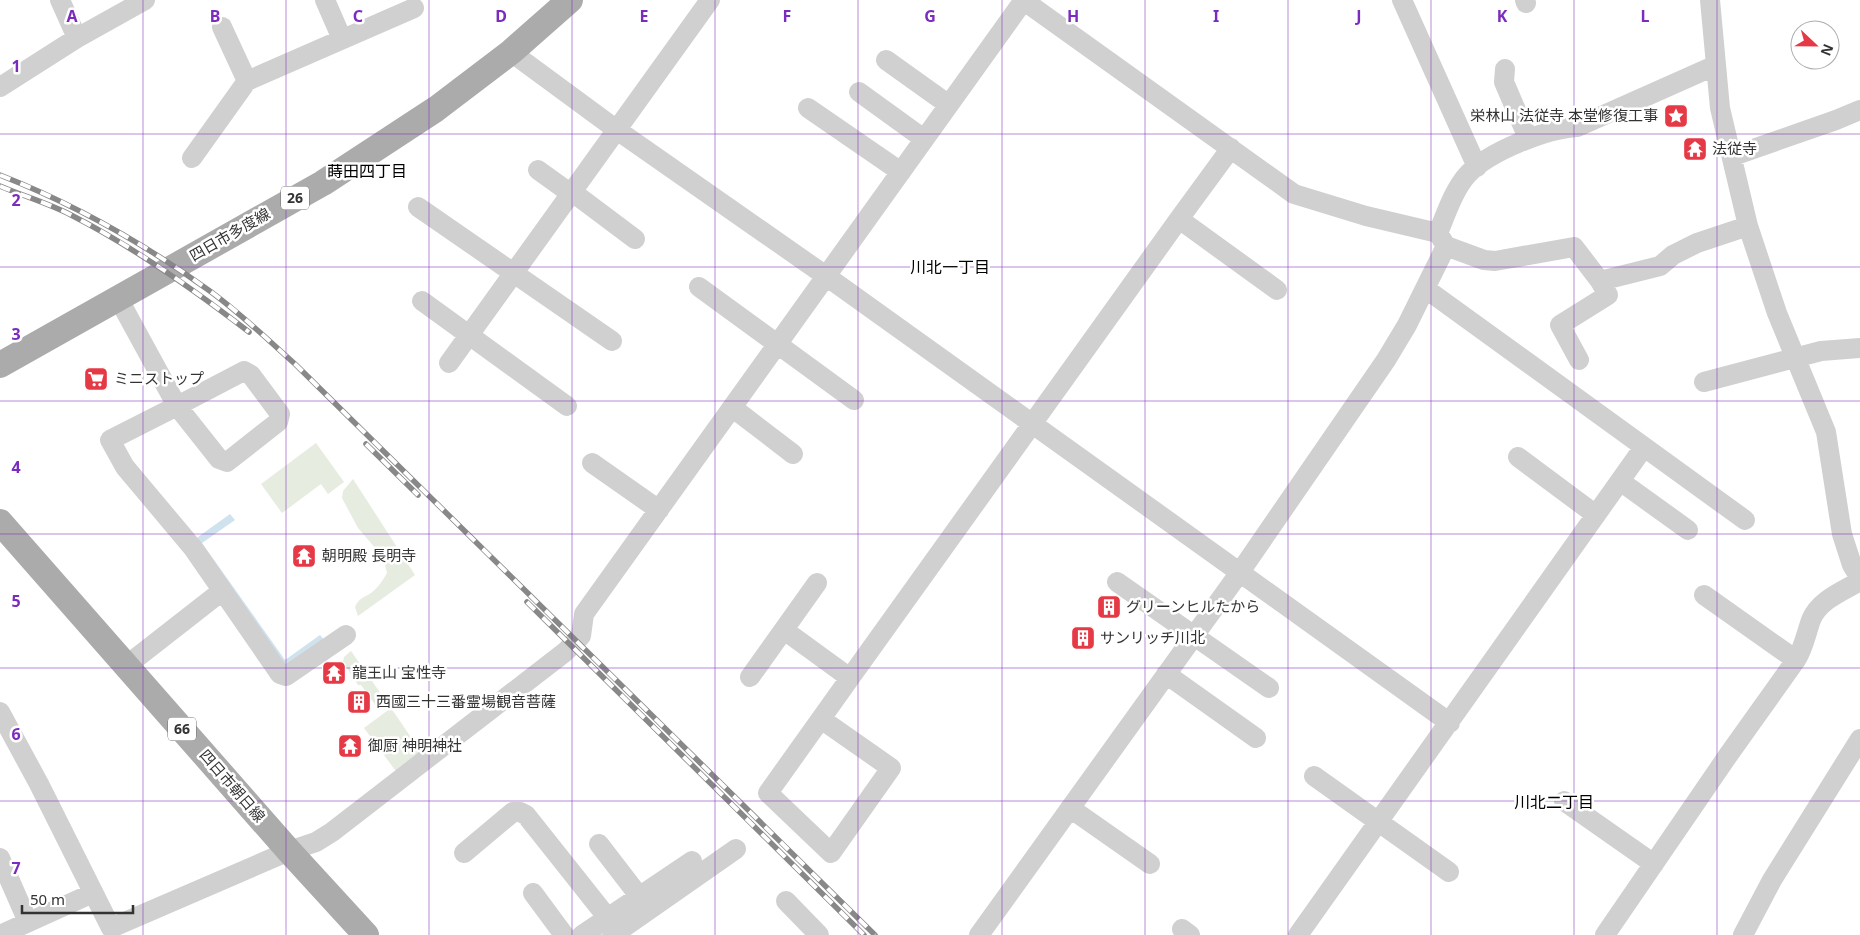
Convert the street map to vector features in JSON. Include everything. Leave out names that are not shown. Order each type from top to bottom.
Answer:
[{"type":"main road","name":"四日市多度線","points":[[0,366],[323,183],[436,109],[510,52],[570,0]]},
{"type":"main road","name":"四日市朝日線","points":[[0,522],[289,851],[366,935]]},
{"type":"street","points":[[60,0],[77,38]]},
{"type":"street","points":[[0,87],[77,38],[145,0]]},
{"type":"street","points":[[325,0],[342,39]]},
{"type":"street","points":[[449,363],[710,0]]},
{"type":"street","points":[[0,712],[39,784],[113,931],[289,851],[316,842],[368,806],[565,652],[581,636],[584,614],[1023,0],[1294,194],[1310,201],[1442,239],[1484,260],[1495,261],[1574,247],[1600,281],[1608,296],[1560,325],[1579,360]]},
{"type":"street","points":[[1402,0],[1477,167]]},
{"type":"street","points":[[1605,935],[1728,754],[1796,660],[1803,648],[1812,618],[1822,603],[1860,580],[1852,565],[1842,534],[1826,432],[1777,313],[1748,226],[1733,156],[1720,108],[1714,66],[1710,0]]},
{"type":"street","points":[[192,158],[248,81],[414,8]]},
{"type":"street","points":[[222,27],[248,81]]},
{"type":"street","points":[[510,52],[1450,723]]},
{"type":"street","points":[[886,60],[949,105]]},
{"type":"street","points":[[979,935],[1240,572],[1386,360],[1426,289],[1462,184],[1477,167],[1528,138],[1555,130],[1577,127],[1714,66]]},
{"type":"street","points":[[1505,68],[1504,82],[1528,138]]},
{"type":"street","points":[[859,92],[924,139]]},
{"type":"street","points":[[808,108],[900,172]]},
{"type":"street","points":[[1733,156],[1860,110]]},
{"type":"street","points":[[821,719],[891,768],[831,852],[768,794],[821,719],[850,678],[1231,148]]},
{"type":"street","points":[[538,170],[635,239]]},
{"type":"street","points":[[418,207],[612,341]]},
{"type":"street","points":[[1179,219],[1277,290]]},
{"type":"street","points":[[1600,281],[1660,266],[1683,249],[1711,237],[1748,226]]},
{"type":"street","points":[[699,287],[854,400]]},
{"type":"street","points":[[1426,289],[1745,520]]},
{"type":"street","points":[[118,298],[177,406],[219,459],[227,462],[278,422],[280,414],[251,375],[244,371],[177,406],[110,440],[125,467],[193,548],[280,674],[286,676],[346,635]]},
{"type":"street","points":[[422,301],[567,406]]},
{"type":"street","points":[[1704,382],[1821,350],[1860,348]]},
{"type":"street","points":[[733,408],[793,454]]},
{"type":"street","points":[[1298,935],[1644,447]]},
{"type":"street","points":[[1518,457],[1596,515]]},
{"type":"street","points":[[592,463],[659,510]]},
{"type":"street","points":[[1620,481],[1688,530]]},
{"type":"street","points":[[1117,582],[1269,688]]},
{"type":"street","points":[[750,677],[817,583]]},
{"type":"street","points":[[126,666],[222,591]]},
{"type":"street","points":[[1704,595],[1796,660]]},
{"type":"street","points":[[784,630],[850,678]]},
{"type":"street","points":[[1166,674],[1256,738]]},
{"type":"street","points":[[1743,935],[1772,880],[1860,739]]},
{"type":"street","points":[[1314,776],[1449,872]]},
{"type":"street","points":[[1564,801],[1654,864]]},
{"type":"street","points":[[1070,808],[1150,864]]},
{"type":"street","points":[[464,853],[513,812],[520,812],[526,816],[621,919]]},
{"type":"street","points":[[599,844],[639,896]]},
{"type":"street","points":[[582,935],[621,919],[736,849]]},
{"type":"street","points":[[0,858],[28,922]]},
{"type":"street","points":[[621,919],[639,896],[692,861]]},
{"type":"street","points":[[1,931],[28,922],[93,893]]},
{"type":"street","points":[[533,893],[564,935]]},
{"type":"street","points":[[786,901],[818,935]]},
{"type":"shaded area","points":[[316,443],[344,482],[328,494],[321,484],[282,513],[261,484]]},
{"type":"shaded area","points":[[353,479],[415,575],[358,616],[355,607],[358,602],[376,589],[387,573],[383,557],[358,528],[342,498],[343,491]]},
{"type":"shaded area","points":[[351,651],[388,704],[379,710],[361,685],[358,685],[343,662],[344,657]]},
{"type":"shaded area","points":[[391,708],[423,755],[398,774],[364,728]]},
{"type":"water","points":[[230,514],[235,520],[202,543],[285,660],[320,635],[325,641],[286,669],[196,543],[198,537]]},
{"type":"waterway","points":[[601,935],[608,930]]},
{"type":"railway","points":[[0,175],[55,199],[133,240],[207,289],[252,325],[295,364],[875,935]]},
{"type":"railway","points":[[0,186],[62,211],[118,241],[185,285],[249,332]]},
{"type":"railway","points":[[366,444],[418,495]]},
{"type":"railway","points":[[527,602],[864,935]]},
{"type":"place","name":"栄林山 法従寺 本堂修復工事","points":[[1676,116]]},
{"type":"place","name":"法従寺","points":[[1695,149]]},
{"type":"place","name":"ミニストップ","points":[[96,379]]},
{"type":"place","name":"朝明殿 長明寺","points":[[304,556]]},
{"type":"place","name":"グリーンヒルたから","points":[[1109,607]]},
{"type":"place","name":"サンリッチ川北","points":[[1083,638]]},
{"type":"place","name":"龍王山 宝性寺","points":[[334,673]]},
{"type":"place","name":"西國三十三番霊場観音菩薩","points":[[359,702]]},
{"type":"place","name":"御厨 神明神社","points":[[350,746]]},
{"type":"district","name":"蒔田四丁目","points":[[367,171]]},
{"type":"district","name":"川北一丁目","points":[[950,267]]},
{"type":"district","name":"川北二丁目","points":[[1554,802]]}]
